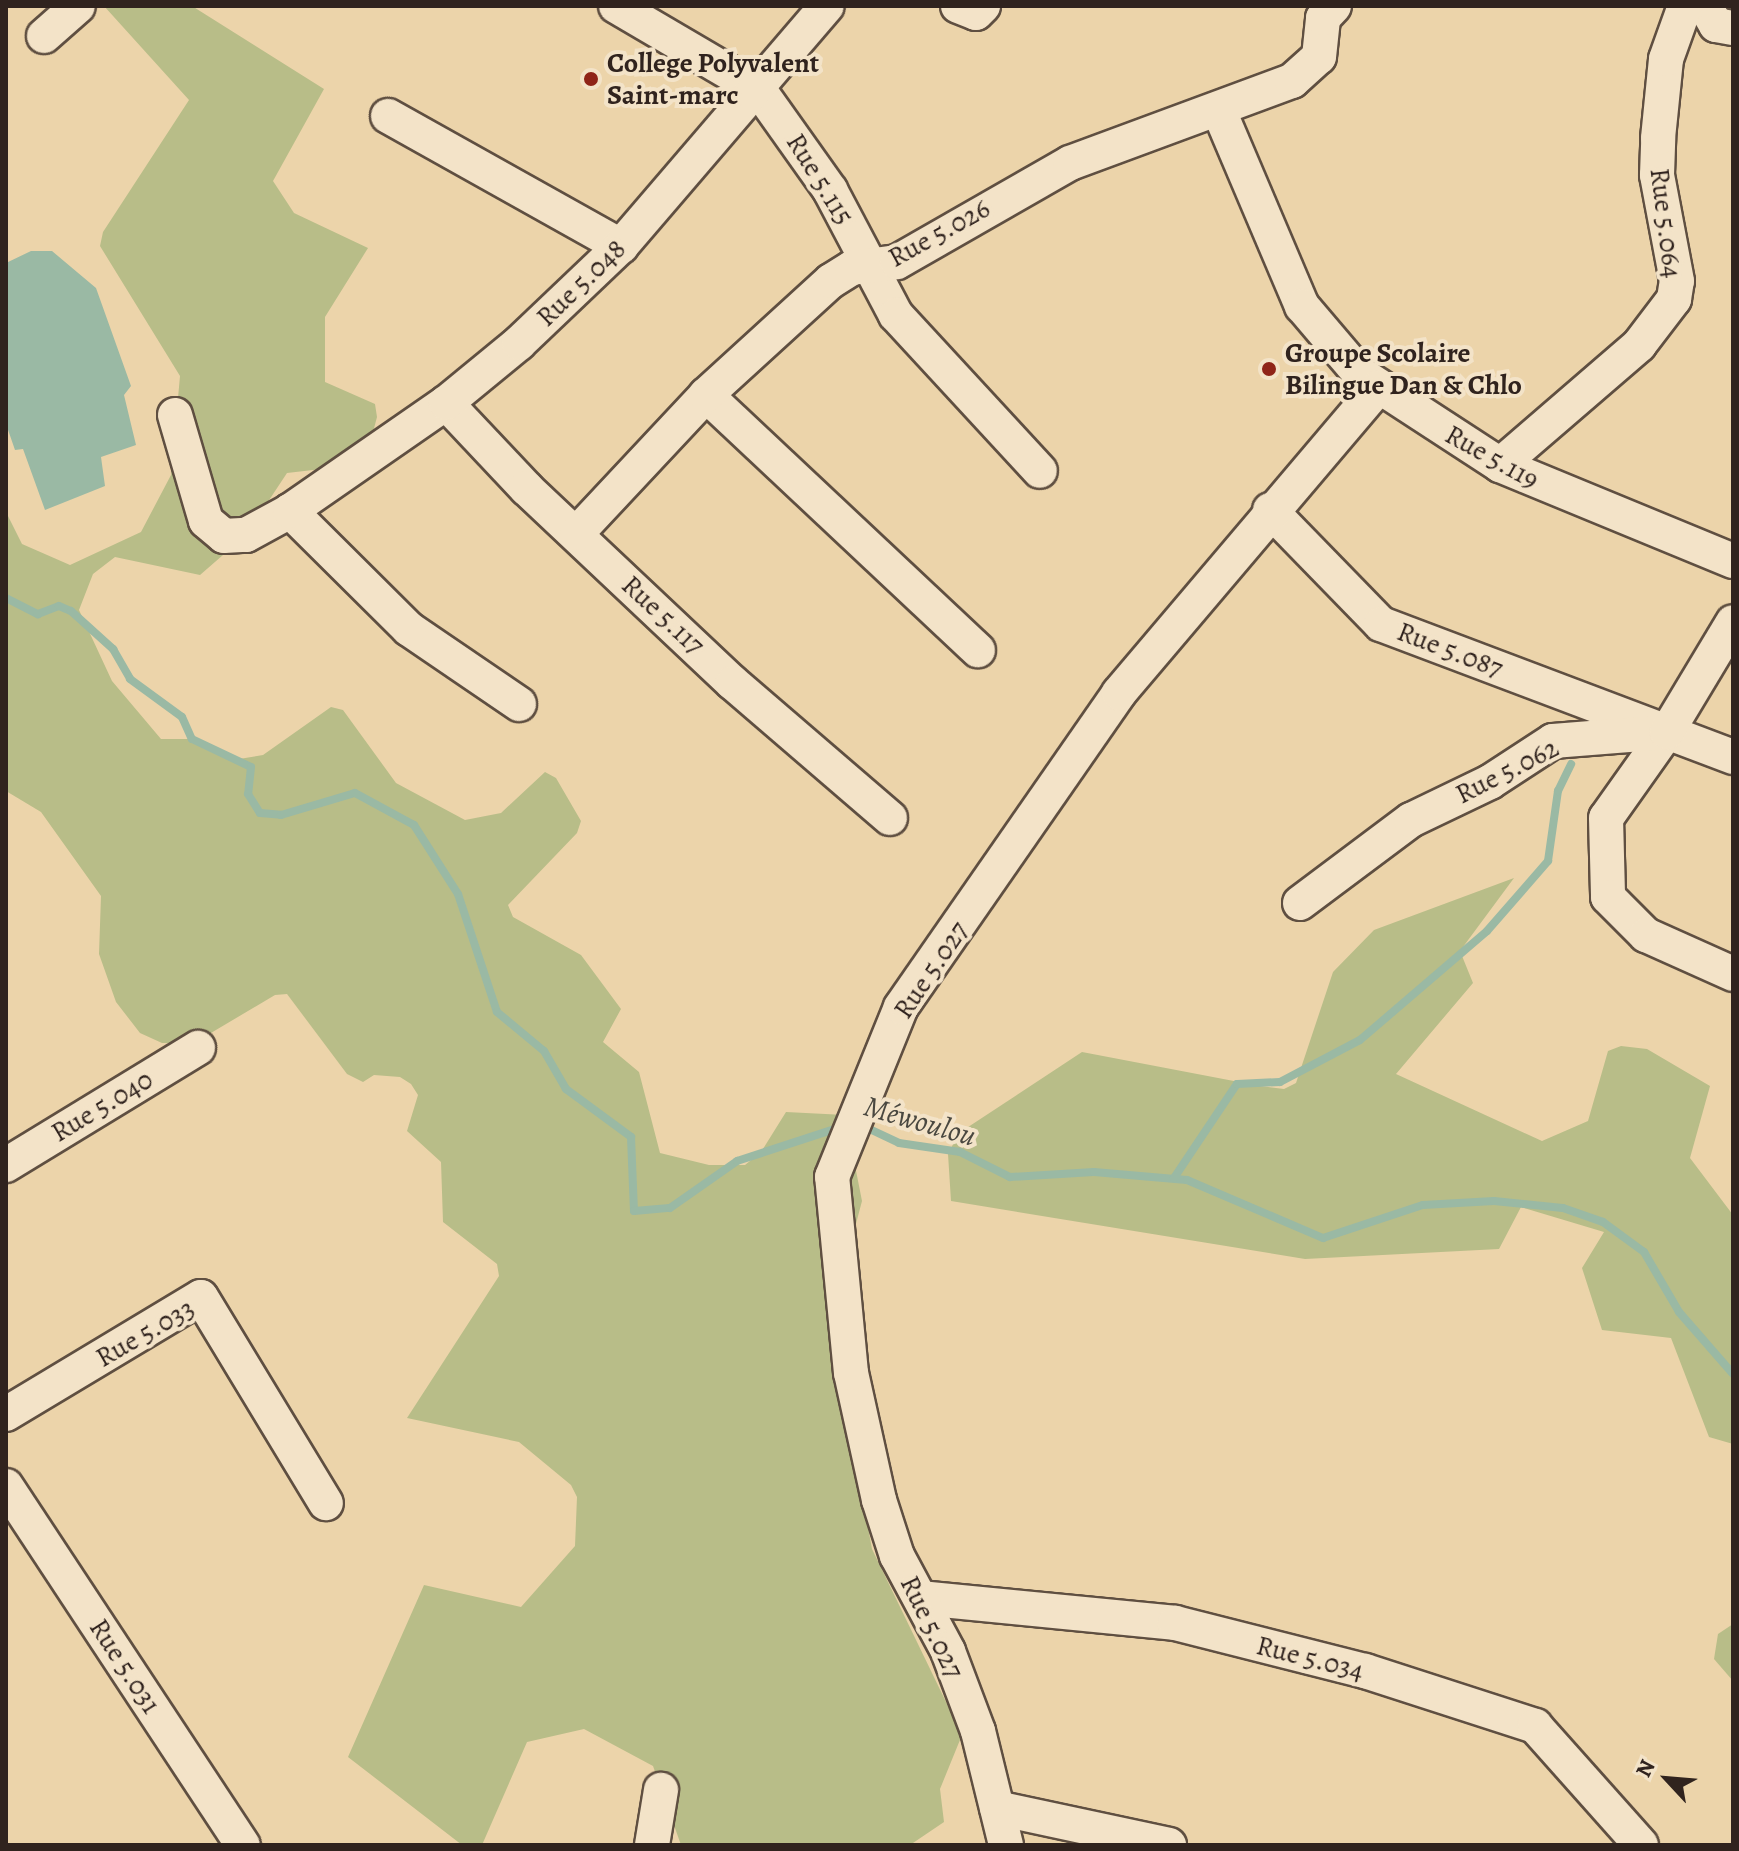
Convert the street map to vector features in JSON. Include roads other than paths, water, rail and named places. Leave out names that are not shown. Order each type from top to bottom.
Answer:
[{"type":"street","points":[[44,36],[78,6]]},
{"type":"street","name":"Rue 5.115","points":[[616,6],[759,90],[830,190],[867,268],[896,315],[1040,471]]},
{"type":"street","name":"Rue 5.048","points":[[175,415],[206,521],[224,536],[246,535],[290,511],[446,403],[621,246],[759,90],[827,6]]},
{"type":"street","points":[[958,6],[976,13],[983,6]]},
{"type":"street","name":"Rue 5.026","points":[[577,533],[706,395],[831,281],[867,268],[897,262],[1070,163],[1220,113],[1306,73],[1319,57],[1323,18],[1334,6]]},
{"type":"street","name":"Rue 5.064","points":[[1500,465],[1639,345],[1674,299],[1677,281],[1657,163],[1666,59],[1685,6]]},
{"type":"street","points":[[1705,6],[1716,25],[1733,28]]},
{"type":"street","name":"Rue 5.119","points":[[1220,113],[1302,306],[1378,388],[1500,465],[1733,561]]},
{"type":"street","points":[[388,116],[621,246]]},
{"type":"street","name":"Rue 5.027","points":[[1006,1845],[978,1731],[921,1598],[897,1556],[879,1500],[851,1373],[832,1177],[901,1007],[1119,693],[1270,510],[1378,388]]},
{"type":"street","points":[[706,395],[978,650]]},
{"type":"street","name":"Rue 5.117","points":[[446,403],[577,533],[778,724],[890,818]]},
{"type":"street","name":"Rue 5.087","points":[[1270,510],[1381,624],[1733,757]]},
{"type":"street","points":[[290,511],[409,629],[519,704]]},
{"type":"street","points":[[1733,622],[1667,732],[1606,818],[1608,897],[1646,935],[1733,974]]},
{"type":"street","name":"Rue 5.062","points":[[1300,903],[1411,820],[1490,782],[1553,741],[1667,732]]},
{"type":"street","name":"Rue 5.040","points":[[6,1165],[198,1048]]},
{"type":"street","name":"Rue 5.033","points":[[6,1414],[201,1297],[326,1503]]},
{"type":"street","name":"Rue 5.031","points":[[6,1486],[243,1845]]},
{"type":"street","name":"Rue 5.034","points":[[921,1598],[1175,1623],[1365,1671],[1535,1726],[1641,1845]]},
{"type":"street","points":[[652,1845],[661,1790]]},
{"type":"street","points":[[997,1808],[1169,1845]]},
{"type":"waterway","name":"Méwoulou","points":[[6,598],[38,614],[59,606],[71,611],[113,649],[130,679],[182,717],[192,739],[251,767],[248,794],[260,813],[281,815],[355,793],[414,825],[458,894],[497,1012],[544,1051],[566,1089],[631,1137],[634,1211],[670,1208],[737,1161],[844,1126]]},
{"type":"waterway","points":[[1174,1178],[1237,1084],[1280,1082],[1360,1040],[1487,931],[1548,861],[1558,791],[1571,764]]},
{"type":"waterway","name":"Méwoulou","points":[[861,1125],[899,1143],[960,1152],[1010,1177],[1094,1172],[1187,1180],[1323,1238],[1423,1205],[1494,1201],[1563,1208],[1603,1222],[1644,1252],[1679,1312],[1733,1374]]},
{"type":"place","name":"College Polyvalent Saint-marc","points":[[591,79]]},
{"type":"place","name":"Groupe Scolaire Bilingue Dan & Chlo","points":[[1269,369]]}]
